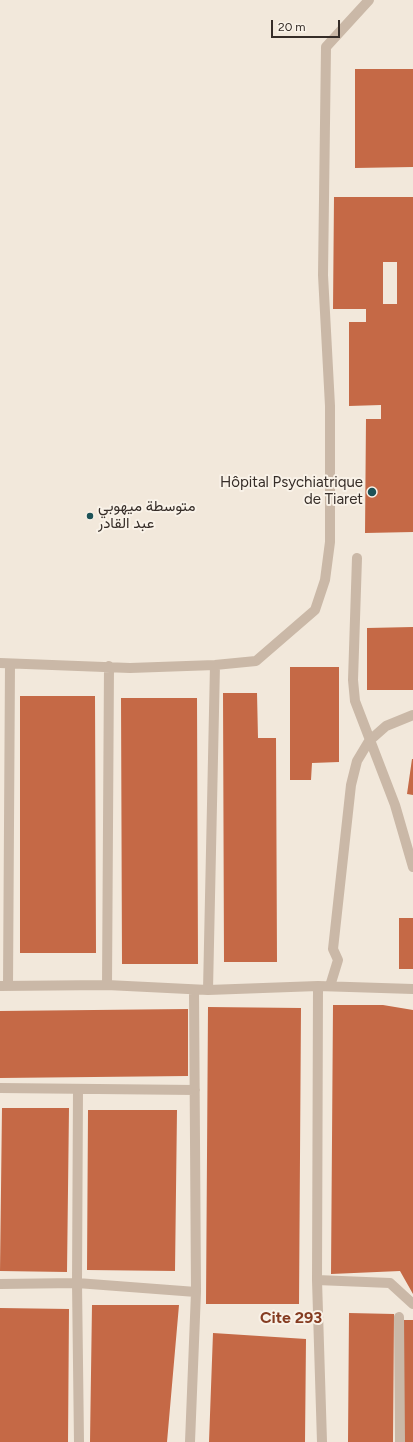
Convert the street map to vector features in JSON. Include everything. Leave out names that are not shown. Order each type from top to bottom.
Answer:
[{"type":"street","points":[[369,0],[326,48],[323,276],[330,406],[330,542],[325,580],[315,610],[256,661],[215,665],[130,668],[109,666],[5,664],[4,986],[108,985],[194,990],[318,986],[413,989]]},
{"type":"street","points":[[357,558],[353,680],[356,701],[369,741],[395,805],[413,867]]},
{"type":"street","points":[[208,990],[215,665]]},
{"type":"street","points":[[108,985],[109,666]]},
{"type":"street","points":[[330,986],[338,960],[333,949],[351,785],[357,761],[369,741],[386,726],[413,715]]},
{"type":"street","points":[[318,986],[317,1280],[322,1442]]},
{"type":"street","points":[[190,1442],[196,1292],[194,990]]},
{"type":"street","points":[[0,1088],[195,1090]]},
{"type":"street","points":[[78,1089],[77,1284],[79,1442]]},
{"type":"street","points":[[317,1280],[390,1283],[413,1304]]},
{"type":"street","points":[[0,1284],[77,1284],[196,1292]]},
{"type":"street","points":[[399,1317],[400,1442]]},
{"type":"building","points":[[355,69],[413,69],[413,167],[355,168]]},
{"type":"building","points":[[334,197],[413,197],[413,532],[365,533],[366,419],[381,419],[381,405],[349,406],[349,322],[366,322],[366,309],[333,309]],"holes":[[[383,262],[397,262],[397,304],[383,304]]]},
{"type":"building","points":[[413,627],[413,690],[367,690],[367,628]]},
{"type":"building","points":[[290,667],[339,667],[339,762],[312,763],[311,780],[290,780]]},
{"type":"building","points":[[223,693],[257,693],[258,738],[276,738],[277,962],[224,962]]},
{"type":"building","points":[[20,696],[95,696],[96,953],[20,953]]},
{"type":"building","points":[[121,698],[197,698],[198,964],[122,964]]},
{"type":"building","points":[[413,759],[413,795],[407,794]]},
{"type":"building","points":[[399,918],[413,918],[413,969],[399,969]]},
{"type":"building","points":[[333,1005],[383,1005],[413,1010],[413,1294],[400,1271],[331,1274]]},
{"type":"building","points":[[208,1007],[301,1008],[299,1304],[206,1304]]},
{"type":"building","points":[[188,1009],[188,1076],[0,1078],[0,1011]]},
{"type":"building","points":[[2,1108],[69,1108],[67,1272],[0,1271]]},
{"type":"building","points":[[88,1110],[177,1110],[175,1271],[87,1270]]},
{"type":"building","points":[[92,1305],[179,1305],[167,1442],[90,1442]]},
{"type":"building","points":[[0,1308],[69,1309],[68,1442],[0,1442]]},
{"type":"building","points":[[349,1313],[394,1314],[393,1442],[348,1442]]},
{"type":"building","points":[[403,1320],[413,1320],[413,1442],[404,1442]]},
{"type":"building","points":[[213,1333],[306,1339],[305,1442],[209,1442]]},
{"type":"place","name":"Hôpital Psychiatrique de Tiaret","points":[[372,492]]},
{"type":"place","name":"متوسطة ميهوبي عبد القادر","points":[[90,516]]},
{"type":"district","name":"Cite 293","points":[[291,1318]]}]
